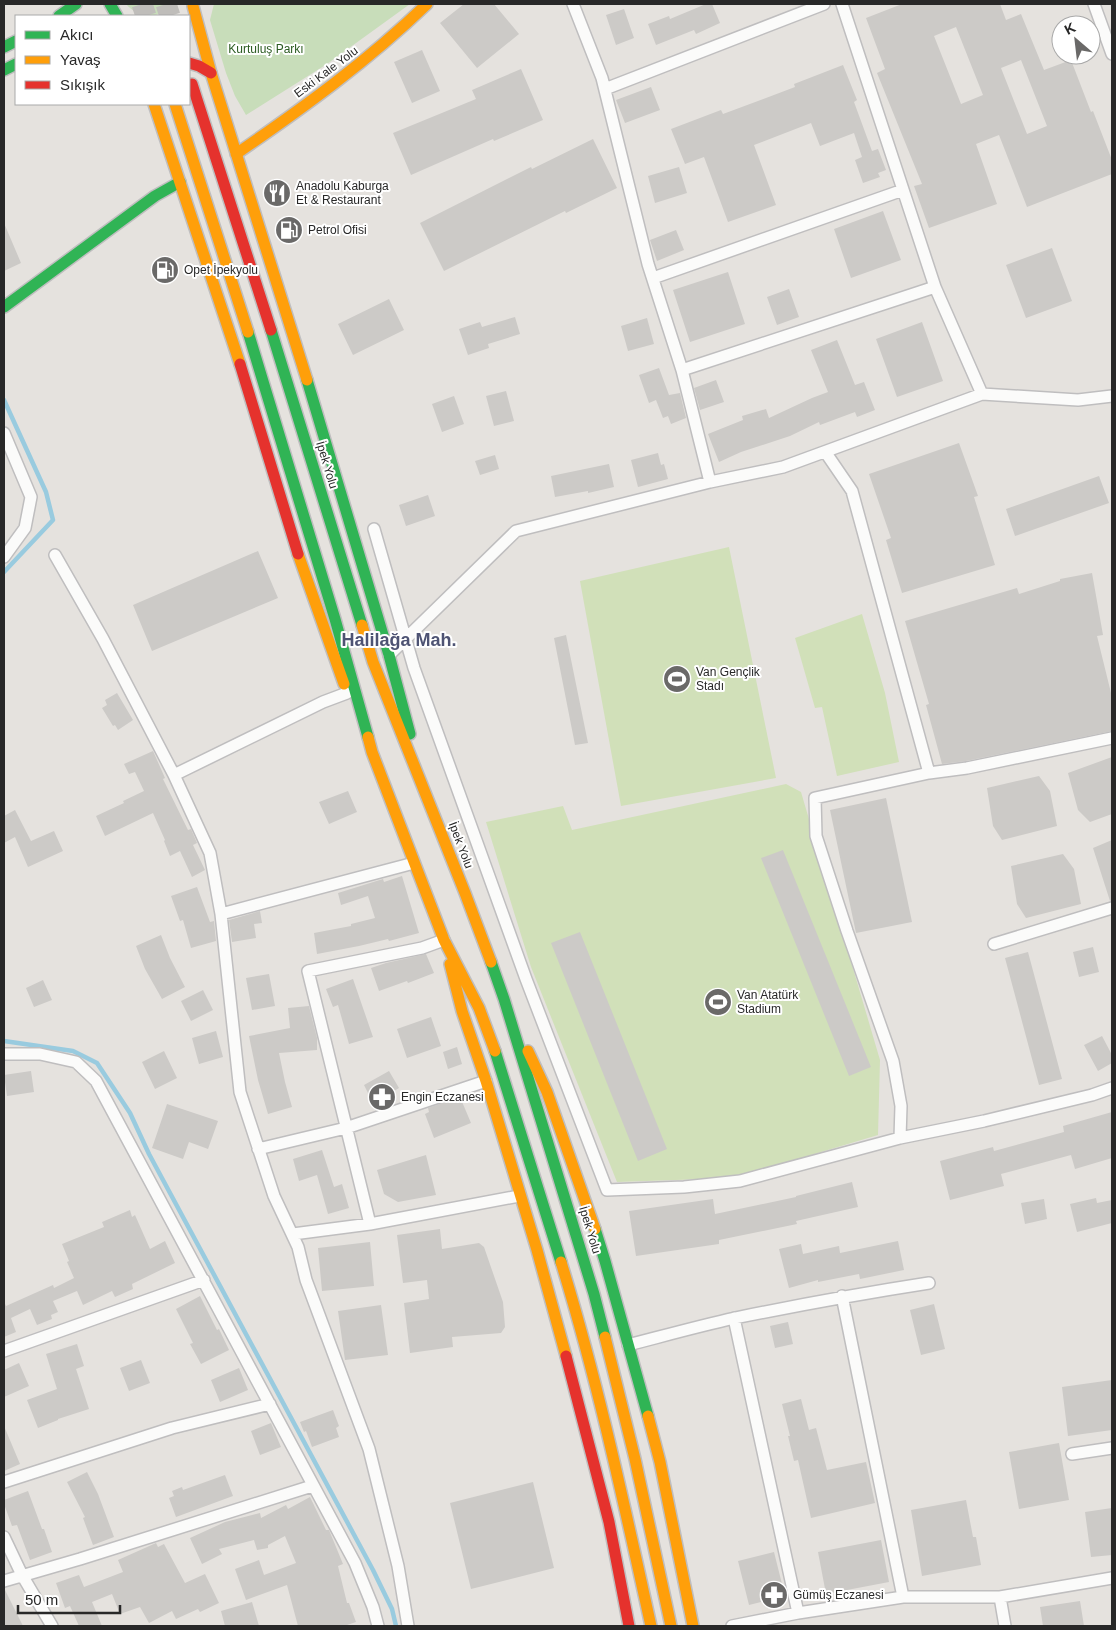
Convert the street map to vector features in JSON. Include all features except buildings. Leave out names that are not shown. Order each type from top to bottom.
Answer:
[{"type":"main road","points":[[60,15],[76,4]]},
{"type":"main road","points":[[110,4],[117,15]]},
{"type":"main road","name":"Eski Kale Yolu","points":[[236,154],[346,77],[427,4]]},
{"type":"main road","points":[[193,5],[210,73],[302,363],[390,655],[427,796]]},
{"type":"main road","points":[[190,63],[210,73]]},
{"type":"main road","name":"İpek Yolu","points":[[192,84],[283,368],[373,662],[427,796],[504,999],[594,1294],[635,1459],[670,1626]]},
{"type":"main road","points":[[154,105],[242,371],[301,563],[347,693],[372,752],[444,940],[483,1018],[504,1072],[574,1302],[612,1447],[651,1626]]},
{"type":"main road","points":[[175,105],[262,375],[335,619],[372,752]]},
{"type":"main road","points":[[4,307],[155,196],[180,182]]},
{"type":"main road","points":[[444,940],[462,1011],[486,1081],[519,1196],[537,1250],[583,1417],[609,1522],[629,1626]]},
{"type":"main road","points":[[504,999],[547,1092],[605,1261],[660,1462],[693,1626]]},
{"type":"street","points":[[574,4],[605,89],[653,278],[682,370],[710,482]]},
{"type":"street","points":[[605,89],[824,4]]},
{"type":"street","points":[[842,4],[935,287],[982,394]]},
{"type":"street","points":[[1094,4],[1112,54]]},
{"type":"street","points":[[653,278],[903,190]]},
{"type":"street","points":[[682,370],[935,287]]},
{"type":"street","points":[[390,655],[516,531],[710,482],[783,467],[826,453],[982,394],[1078,400],[1112,396]]},
{"type":"street","points":[[4,433],[31,497],[25,528],[4,557]]},
{"type":"street","points":[[826,453],[852,491],[929,773]]},
{"type":"street","points":[[374,529],[414,668],[526,979],[607,1190],[684,1188],[740,1181],[900,1138],[1047,1106],[1112,1088]]},
{"type":"street","points":[[55,555],[103,639],[174,775],[210,853],[221,914],[240,1092],[274,1196],[298,1246],[306,1280],[369,1449],[398,1566],[408,1626]]},
{"type":"street","points":[[174,775],[323,702],[347,693]]},
{"type":"street","points":[[900,1138],[900,1106],[893,1061],[816,836],[815,798],[929,773],[967,768],[1112,738]]},
{"type":"street","points":[[221,914],[414,863]]},
{"type":"street","points":[[994,944],[1112,908]]},
{"type":"street","points":[[370,1224],[308,971],[422,948],[444,940]]},
{"type":"street","points":[[4,1054],[40,1054],[76,1062],[96,1081],[355,1563],[378,1626]]},
{"type":"street","points":[[258,1149],[346,1128],[486,1081]]},
{"type":"street","points":[[293,1234],[370,1224],[519,1196]]},
{"type":"street","points":[[4,1351],[204,1280]]},
{"type":"street","points":[[628,1345],[734,1318],[786,1309],[842,1296],[929,1283]]},
{"type":"street","points":[[842,1296],[903,1596]]},
{"type":"street","points":[[734,1318],[798,1613]]},
{"type":"street","points":[[4,1482],[172,1428],[270,1404]]},
{"type":"street","points":[[1072,1454],[1112,1448]]},
{"type":"street","points":[[4,1581],[312,1486]]},
{"type":"street","points":[[4,1537],[22,1575],[52,1626]]},
{"type":"street","points":[[732,1626],[903,1596],[1000,1597],[1112,1578]]},
{"type":"street","points":[[1000,1597],[1005,1626]]},
{"type":"green space","points":[[126,4],[172,4],[161,13],[155,15],[143,15]]},
{"type":"green space","name":"Kurtuluş Parkı","points":[[214,4],[410,4],[327,64],[246,115],[235,96],[226,73],[210,20]]},
{"type":"green space","name":"Van Gençlik Stadı","points":[[729,547],[776,778],[621,806],[580,581]]},
{"type":"green space","points":[[862,614],[885,693],[899,762],[837,776],[822,707],[815,708],[795,638]]},
{"type":"green space","points":[[786,784],[801,792],[880,1060],[878,1135],[811,1155],[800,1163],[734,1178],[617,1182],[531,967],[486,822],[563,806],[572,830]]},
{"type":"waterway","points":[[4,400],[46,492],[53,520],[4,572]]},
{"type":"waterway","points":[[4,1041],[73,1051],[97,1063],[130,1113],[149,1154],[373,1570],[392,1609],[396,1626]]},
{"type":"tunnel","points":[[142,4],[146,15]]},
{"type":"tunnel","points":[[166,4],[170,15]]},
{"type":"traffic: fast","points":[[60,15],[76,4]]},
{"type":"traffic: fast","points":[[110,4],[116,15]]},
{"type":"traffic: fast","points":[[4,47],[15,42]]},
{"type":"traffic: fast","points":[[4,70],[15,64]]},
{"type":"traffic: fast","points":[[4,307],[155,196],[180,182]]},
{"type":"traffic: fast","points":[[271,330],[362,625]]},
{"type":"traffic: fast","points":[[248,332],[335,619],[368,737]]},
{"type":"traffic: fast","points":[[307,380],[389,655],[410,734]]},
{"type":"traffic: fast","points":[[491,962],[594,1294],[605,1337]]},
{"type":"traffic: fast","points":[[495,1051],[561,1262]]},
{"type":"traffic: fast","points":[[595,1229],[648,1416]]},
{"type":"traffic: slow","points":[[236,154],[334,83],[382,45],[427,4]]},
{"type":"traffic: slow","points":[[193,6],[211,73],[307,380]]},
{"type":"traffic: slow","points":[[154,105],[240,364]]},
{"type":"traffic: slow","points":[[175,105],[248,332]]},
{"type":"traffic: slow","points":[[298,554],[344,684]]},
{"type":"traffic: slow","points":[[362,625],[373,662],[491,962]]},
{"type":"traffic: slow","points":[[368,737],[372,752],[444,940],[479,1008],[495,1051]]},
{"type":"traffic: slow","points":[[450,964],[462,1011],[486,1081],[537,1250],[566,1356]]},
{"type":"traffic: slow","points":[[528,1051],[547,1092],[595,1229]]},
{"type":"traffic: slow","points":[[561,1262],[599,1398],[651,1626]]},
{"type":"traffic: slow","points":[[605,1337],[635,1459],[671,1626]]},
{"type":"traffic: slow","points":[[648,1416],[660,1462],[693,1626]]},
{"type":"traffic: jam","points":[[190,63],[211,73]]},
{"type":"traffic: jam","points":[[192,84],[271,330]]},
{"type":"traffic: jam","points":[[240,364],[298,554]]},
{"type":"traffic: jam","points":[[566,1356],[609,1522],[629,1626]]},
{"type":"place","name":"Anadolu Kaburga Et & Restaurant","points":[[277,193]]},
{"type":"place","name":"Petrol Ofisi","points":[[289,230]]},
{"type":"place","name":"Opet İpekyolu","points":[[165,270]]},
{"type":"place","name":"Van Gençlik Stadı","points":[[677,679]]},
{"type":"place","name":"Van Atatürk Stadium","points":[[718,1002]]},
{"type":"place","name":"Engin Eczanesi","points":[[382,1097]]},
{"type":"place","name":"Gümüş Eczanesi","points":[[774,1595]]},
{"type":"district","name":"Halilağa Mah.","points":[[399,640]]}]
